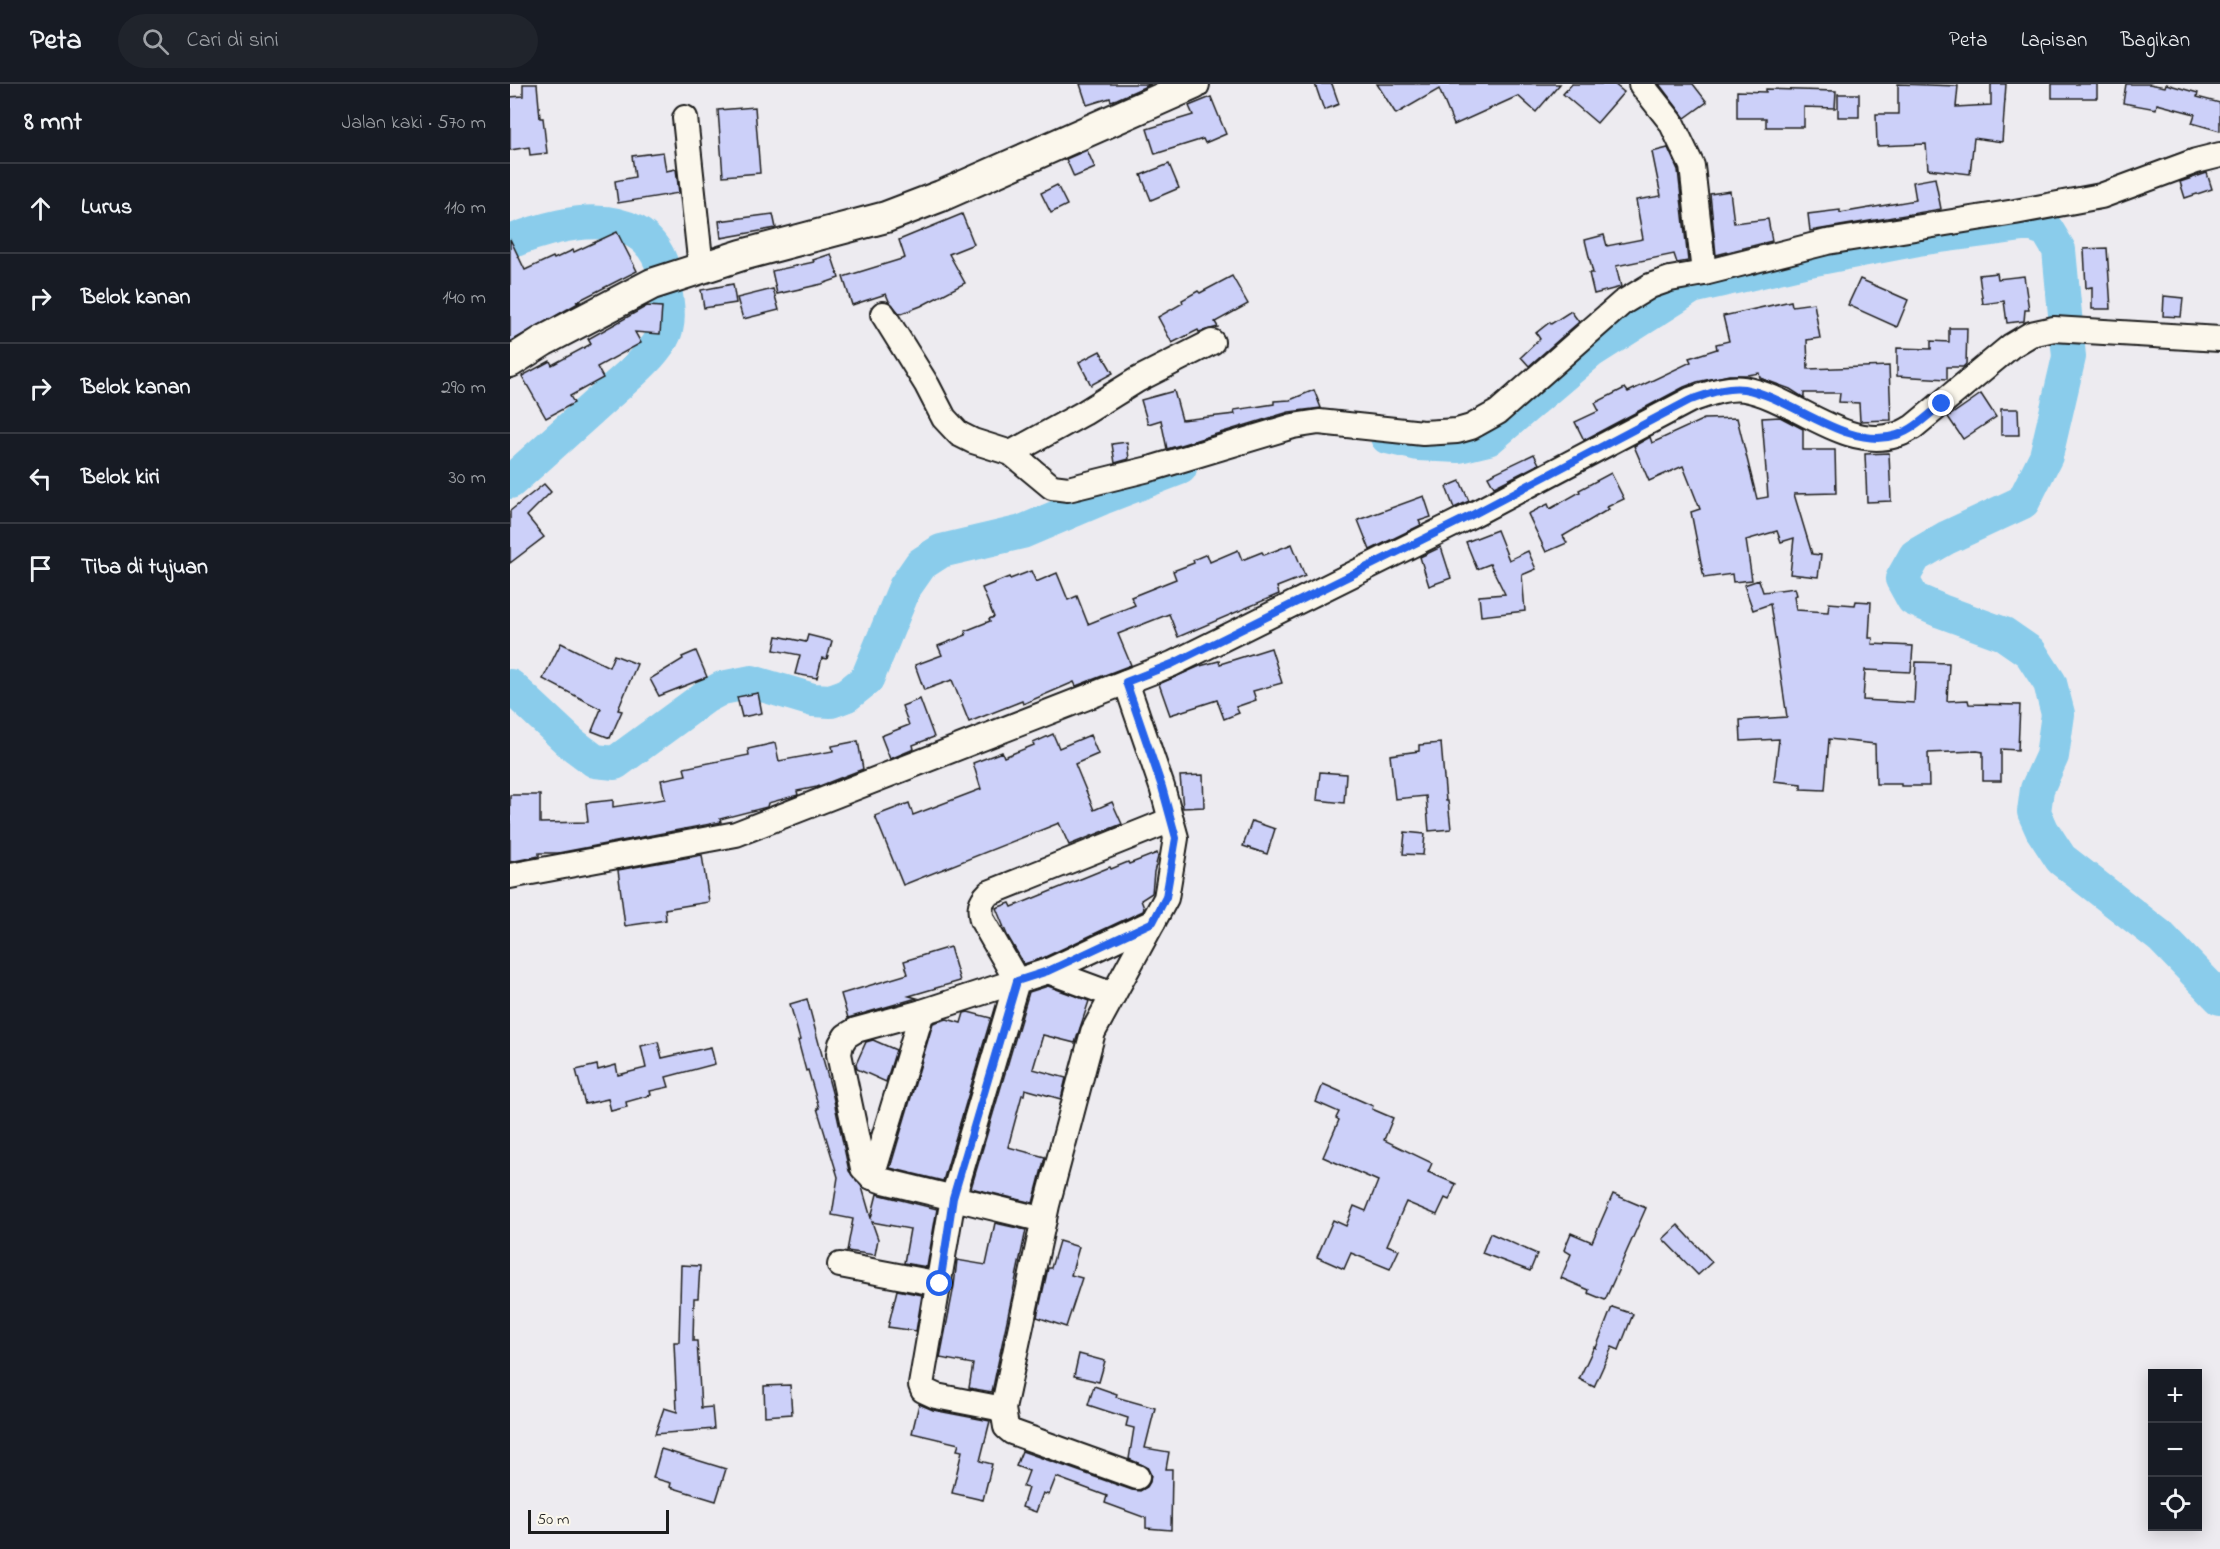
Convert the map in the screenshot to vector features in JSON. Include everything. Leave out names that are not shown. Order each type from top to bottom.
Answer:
[{"type":"main road","points":[[510,362],[543,341],[676,276],[886,217],[940,196],[1194,84]]},
{"type":"street","points":[[1641,84],[1671,122],[1692,166],[1704,273]]},
{"type":"street","points":[[676,276],[685,118]]},
{"type":"street","points":[[883,314],[927,385],[944,418],[959,434],[1011,453],[1052,487],[1068,489],[1153,468],[1293,426],[1319,422],[1423,433],[1457,431],[1471,427],[1498,412],[1622,303],[1650,286],[1670,279],[1704,273],[1827,242],[2101,196],[2196,161],[2220,155]]},
{"type":"street","points":[[510,876],[736,834],[1172,664],[1474,514],[1690,400],[1722,390],[1742,389],[1764,394],[1840,430],[1866,437],[1896,436],[1913,427],[2011,346],[2031,334],[2054,329],[2220,339]]},
{"type":"street","points":[[1011,453],[1084,413],[1137,380],[1212,342]]},
{"type":"street","points":[[1126,682],[1176,838],[1166,897],[1093,1032],[1044,1220],[1003,1409],[1006,1427],[1012,1432],[1137,1477]]},
{"type":"street","points":[[1003,1409],[936,1396],[923,1390],[922,1378],[953,1198],[1017,981],[982,920],[979,910],[981,901],[989,893],[1171,820]]},
{"type":"street","points":[[1044,1220],[872,1177],[863,1168],[839,1054],[841,1044],[846,1036],[856,1029],[922,1012],[1048,971],[1153,922]]},
{"type":"street","points":[[1048,971],[1113,995]]},
{"type":"street","points":[[872,1177],[922,1012]]},
{"type":"street","points":[[840,1265],[940,1284]]},
{"type":"building","points":[[523,84],[537,84],[540,118],[543,118],[547,153],[530,155],[529,147],[510,150],[510,97],[523,96]]},
{"type":"building","points":[[1080,84],[1151,84],[1111,101],[1110,98],[1087,105]]},
{"type":"building","points":[[1315,84],[1332,84],[1339,104],[1324,110]]},
{"type":"building","points":[[1377,84],[1560,84],[1536,112],[1518,96],[1454,125],[1439,89],[1396,114]]},
{"type":"building","points":[[1572,84],[1614,84],[1624,92],[1597,123],[1563,94]]},
{"type":"building","points":[[1659,84],[1693,84],[1707,102],[1685,118]]},
{"type":"building","points":[[1898,84],[1958,86],[1956,107],[1991,105],[1991,84],[2006,84],[2002,142],[1974,138],[1970,174],[1928,169],[1926,144],[1877,146],[1876,114],[1898,114]]},
{"type":"building","points":[[2052,84],[2097,84],[2097,98],[2052,98]]},
{"type":"building","points":[[2126,84],[2165,87],[2166,84],[2198,93],[2197,97],[2220,103],[2220,131],[2192,123],[2195,114],[2157,104],[2156,109],[2123,103]]},
{"type":"building","points":[[1766,89],[1836,91],[1835,108],[1804,107],[1804,127],[1766,127],[1766,118],[1737,118],[1737,91],[1766,92]]},
{"type":"building","points":[[1838,94],[1859,94],[1859,117],[1838,117]]},
{"type":"building","points":[[1211,97],[1226,134],[1205,143],[1203,139],[1155,154],[1147,129],[1193,115],[1189,106]]},
{"type":"building","points":[[755,107],[760,173],[723,176],[718,110]]},
{"type":"building","points":[[1668,148],[1678,170],[1688,261],[1677,263],[1674,254],[1616,266],[1621,287],[1594,294],[1589,273],[1593,273],[1585,240],[1604,235],[1607,246],[1643,239],[1636,200],[1661,196],[1652,152]]},
{"type":"building","points":[[1087,150],[1095,168],[1074,177],[1066,159]]},
{"type":"building","points":[[663,152],[666,171],[676,169],[679,193],[618,203],[615,181],[635,177],[632,156]]},
{"type":"building","points":[[1169,164],[1179,188],[1151,200],[1141,175]]},
{"type":"building","points":[[2207,173],[2212,189],[2185,198],[2180,182]]},
{"type":"building","points":[[1935,178],[1941,209],[1810,231],[1808,214],[1840,210],[1840,213],[1916,200],[1913,182]]},
{"type":"building","points":[[1057,185],[1067,205],[1051,213],[1041,193]]},
{"type":"building","points":[[1730,191],[1734,223],[1768,219],[1772,241],[1716,255],[1710,194]]},
{"type":"building","points":[[773,214],[776,228],[721,238],[719,221]]},
{"type":"building","points":[[962,214],[974,244],[949,254],[965,283],[921,306],[900,314],[886,294],[852,305],[843,277],[905,258],[899,240]]},
{"type":"building","points":[[617,232],[637,271],[576,302],[580,302],[510,342],[510,239],[525,270],[553,257],[554,259],[573,250],[574,252]]},
{"type":"building","points":[[2107,248],[2111,309],[2092,309],[2092,287],[2086,288],[2084,249]]},
{"type":"building","points":[[831,254],[839,278],[777,294],[772,271],[814,262],[813,260]]},
{"type":"building","points":[[1997,273],[1998,279],[2024,276],[2029,310],[2025,310],[2024,321],[2007,323],[2004,301],[1983,304],[1979,275]]},
{"type":"building","points":[[1232,276],[1248,304],[1215,322],[1218,327],[1199,332],[1198,330],[1172,343],[1158,317],[1183,303],[1182,300],[1198,291],[1200,293]]},
{"type":"building","points":[[1860,279],[1908,300],[1897,327],[1848,305]]},
{"type":"building","points":[[733,284],[736,303],[704,308],[701,290]]},
{"type":"building","points":[[773,289],[779,310],[743,319],[737,298]]},
{"type":"building","points":[[2164,296],[2183,298],[2181,317],[2163,316]]},
{"type":"building","points":[[1791,301],[1792,306],[1814,303],[1820,338],[1807,340],[1808,369],[1889,366],[1891,420],[1860,421],[1859,403],[1839,402],[1840,393],[1804,393],[1804,398],[1790,389],[1760,378],[1759,373],[1729,375],[1697,382],[1584,440],[1575,422],[1599,411],[1595,403],[1625,388],[1628,392],[1691,362],[1689,358],[1717,349],[1716,344],[1729,341],[1723,316]]},
{"type":"building","points":[[647,306],[662,307],[660,334],[635,332],[641,343],[597,367],[603,378],[570,396],[574,403],[546,418],[522,376],[550,361],[552,365],[591,344],[588,339]]},
{"type":"building","points":[[1571,311],[1579,322],[1529,366],[1521,357],[1540,339],[1536,333],[1550,322],[1551,324]]},
{"type":"building","points":[[1949,328],[1967,328],[1966,364],[1963,367],[1947,367],[1947,379],[1897,376],[1897,348],[1931,349],[1931,341],[1949,342]]},
{"type":"building","points":[[1100,351],[1113,373],[1091,385],[1079,362]]},
{"type":"building","points":[[1314,390],[1321,408],[1289,412],[1167,449],[1161,420],[1148,424],[1141,400],[1174,391],[1182,420],[1235,414],[1234,410],[1274,404],[1274,401],[1290,400]]},
{"type":"building","points":[[1981,394],[1996,417],[1963,439],[1948,417]]},
{"type":"building","points":[[2001,409],[2018,409],[2019,435],[2001,435]]},
{"type":"building","points":[[1780,417],[1803,429],[1803,450],[1835,450],[1836,493],[1794,494],[1812,554],[1821,555],[1818,577],[1790,574],[1794,538],[1781,542],[1777,531],[1746,540],[1752,580],[1733,582],[1732,574],[1704,578],[1691,512],[1700,509],[1683,466],[1649,481],[1634,446],[1650,437],[1652,443],[1704,419],[1737,418],[1757,499],[1768,497],[1762,418]]},
{"type":"building","points":[[1127,442],[1129,459],[1115,463],[1112,444]]},
{"type":"building","points":[[1889,453],[1891,501],[1867,502],[1865,454]]},
{"type":"building","points":[[1534,454],[1539,464],[1494,487],[1488,476]]},
{"type":"building","points":[[1611,473],[1624,499],[1607,507],[1609,509],[1563,536],[1567,543],[1546,552],[1528,514],[1548,504],[1550,509]]},
{"type":"building","points":[[1460,481],[1469,501],[1454,508],[1446,487]]},
{"type":"building","points":[[544,484],[551,492],[527,516],[544,537],[510,563],[510,511]]},
{"type":"building","points":[[1424,496],[1431,517],[1419,521],[1421,525],[1370,550],[1358,520]]},
{"type":"building","points":[[1497,530],[1509,560],[1528,551],[1536,569],[1522,575],[1525,611],[1481,616],[1479,596],[1505,594],[1490,564],[1477,569],[1466,542]]},
{"type":"building","points":[[1292,544],[1305,576],[1277,587],[1279,594],[1178,637],[1169,614],[1118,634],[1131,665],[1076,686],[1074,682],[1023,704],[1022,701],[969,722],[952,680],[924,690],[915,665],[942,655],[938,646],[966,635],[965,631],[990,621],[989,619],[994,617],[982,588],[1009,577],[1010,579],[1031,571],[1036,582],[1057,573],[1068,600],[1077,596],[1088,624],[1135,605],[1131,597],[1176,579],[1173,571],[1194,563],[1193,560],[1207,554],[1210,562],[1238,550],[1242,560],[1262,552],[1264,555]]},
{"type":"building","points":[[1441,547],[1451,578],[1429,586],[1420,557]]},
{"type":"building","points":[[1759,580],[1763,592],[1795,588],[1796,610],[1828,612],[1829,603],[1855,605],[1856,601],[1871,602],[1869,638],[1873,638],[1872,644],[1913,646],[1911,672],[1865,670],[1863,700],[1914,703],[1916,662],[1949,663],[1947,701],[1968,700],[1969,704],[2020,705],[2018,750],[2001,749],[2001,781],[1983,781],[1983,752],[1977,751],[1928,753],[1929,786],[1876,784],[1875,744],[1829,739],[1825,790],[1801,789],[1801,784],[1774,781],[1779,739],[1741,741],[1740,720],[1787,717],[1770,604],[1753,610],[1744,585]]},
{"type":"building","points":[[808,635],[832,641],[827,659],[822,658],[817,678],[795,674],[800,655],[774,650],[777,636],[806,642]]},
{"type":"building","points":[[561,643],[609,667],[614,655],[637,664],[618,710],[622,711],[610,738],[592,731],[601,709],[543,679]]},
{"type":"building","points":[[1271,648],[1282,683],[1253,691],[1256,700],[1236,707],[1239,713],[1224,719],[1217,700],[1170,715],[1159,684],[1200,666],[1219,661],[1220,664]]},
{"type":"building","points":[[696,651],[707,677],[659,696],[650,679],[683,659],[682,657]]},
{"type":"building","points":[[758,693],[762,713],[742,717],[737,697]]},
{"type":"building","points":[[920,699],[934,737],[913,745],[914,749],[890,759],[881,736],[909,725],[902,706]]},
{"type":"building","points":[[1053,734],[1059,748],[1090,735],[1098,754],[1075,764],[1094,810],[1112,802],[1122,824],[1069,845],[1059,823],[903,885],[875,816],[909,803],[913,815],[981,789],[973,763],[1002,752],[1004,757],[1034,745],[1033,743]]},
{"type":"building","points":[[858,741],[863,769],[817,787],[797,791],[798,795],[768,803],[767,807],[720,819],[721,822],[558,853],[539,853],[539,856],[510,862],[510,795],[540,795],[540,823],[588,822],[586,803],[613,800],[613,807],[665,799],[661,780],[686,775],[684,768],[749,755],[748,749],[775,743],[779,761],[833,751],[832,746]]},
{"type":"building","points":[[1441,743],[1451,829],[1429,831],[1426,796],[1395,799],[1390,755],[1419,751],[1419,745]]},
{"type":"building","points":[[1320,772],[1346,774],[1344,803],[1317,800]]},
{"type":"building","points":[[1203,775],[1204,807],[1183,808],[1180,776]]},
{"type":"building","points":[[1252,821],[1275,829],[1267,854],[1243,846]]},
{"type":"building","points":[[1405,832],[1425,834],[1423,855],[1403,854]]},
{"type":"building","points":[[1157,853],[1152,893],[1141,900],[1143,911],[1043,958],[1024,964],[1007,935],[996,908],[1010,903],[1012,907],[1110,867],[1111,869],[1128,862],[1129,864]]},
{"type":"building","points":[[702,855],[709,902],[665,909],[666,920],[625,926],[618,870]]},
{"type":"building","points":[[950,947],[960,981],[909,996],[917,998],[848,1018],[841,994],[908,974],[904,961]]},
{"type":"building","points":[[1048,986],[1089,1001],[1075,1043],[1043,1035],[1033,1069],[1066,1078],[1061,1099],[1025,1089],[1022,1095],[1008,1147],[1045,1157],[1033,1203],[971,1188],[1029,992]]},
{"type":"building","points":[[807,999],[833,1096],[849,1171],[862,1187],[871,1218],[877,1194],[937,1209],[927,1267],[904,1263],[910,1229],[872,1222],[878,1239],[875,1255],[847,1251],[853,1219],[832,1215],[838,1177],[808,1070],[806,1071],[790,1004]]},
{"type":"building","points":[[964,1013],[991,1018],[943,1181],[890,1168],[933,1023],[947,1019],[961,1023]]},
{"type":"building","points":[[873,1040],[896,1050],[886,1082],[857,1069],[856,1064],[866,1042]]},
{"type":"building","points":[[658,1042],[662,1058],[711,1047],[715,1064],[666,1077],[669,1087],[650,1091],[651,1095],[626,1102],[627,1107],[611,1111],[608,1099],[585,1104],[576,1070],[597,1065],[598,1070],[616,1065],[618,1075],[646,1068],[641,1046]]},
{"type":"building","points":[[1323,1084],[1373,1106],[1372,1109],[1393,1118],[1384,1140],[1432,1163],[1428,1172],[1456,1184],[1449,1200],[1445,1198],[1437,1215],[1406,1202],[1387,1245],[1399,1250],[1390,1269],[1351,1253],[1344,1269],[1317,1257],[1333,1220],[1346,1226],[1354,1206],[1366,1211],[1378,1181],[1323,1157],[1339,1120],[1336,1118],[1339,1112],[1316,1102]]},
{"type":"building","points":[[1613,1194],[1646,1208],[1605,1300],[1561,1278],[1571,1254],[1564,1250],[1571,1233],[1592,1242]]},
{"type":"building","points":[[995,1223],[1026,1230],[992,1392],[969,1388],[973,1364],[940,1358],[957,1260],[986,1265]]},
{"type":"building","points":[[1678,1225],[1712,1262],[1698,1275],[1663,1239]]},
{"type":"building","points":[[1490,1233],[1537,1254],[1530,1271],[1482,1253]]},
{"type":"building","points":[[1059,1241],[1079,1247],[1071,1275],[1082,1278],[1066,1327],[1037,1317],[1048,1268],[1051,1268]]},
{"type":"building","points":[[681,1265],[700,1266],[698,1298],[694,1298],[693,1341],[697,1341],[701,1408],[712,1407],[714,1429],[655,1434],[664,1408],[677,1412],[674,1342],[679,1342]]},
{"type":"building","points":[[897,1290],[922,1295],[916,1331],[888,1327]]},
{"type":"building","points":[[1612,1307],[1633,1314],[1619,1350],[1612,1347],[1594,1387],[1579,1379],[1594,1347],[1596,1348]]},
{"type":"building","points":[[1079,1354],[1105,1361],[1099,1382],[1074,1376]]},
{"type":"building","points":[[790,1385],[792,1414],[765,1416],[764,1386]]},
{"type":"building","points":[[1094,1386],[1117,1394],[1116,1397],[1155,1408],[1145,1448],[1169,1452],[1166,1469],[1172,1469],[1171,1530],[1146,1528],[1146,1518],[1105,1503],[1107,1496],[1056,1477],[1049,1495],[1043,1493],[1036,1512],[1022,1507],[1028,1488],[1023,1487],[1029,1471],[1016,1466],[1022,1451],[1132,1490],[1140,1491],[1150,1482],[1151,1475],[1147,1467],[1129,1459],[1134,1428],[1126,1426],[1128,1418],[1088,1405]]},
{"type":"building","points":[[919,1404],[933,1410],[990,1421],[980,1461],[992,1464],[983,1500],[952,1493],[962,1451],[957,1450],[959,1444],[912,1433]]},
{"type":"building","points":[[661,1449],[726,1469],[716,1501],[670,1487],[671,1483],[653,1478]]},
{"type":"waterway","points":[[510,242],[551,229],[595,222],[616,225],[635,232],[651,245],[662,265],[668,313],[663,337],[645,360],[510,482]]},
{"type":"waterway","points":[[1387,437],[1418,444],[1459,446],[1488,439],[1590,352],[1692,287],[1804,261],[1918,239],[2030,224],[2047,230],[2059,250],[2069,357],[2046,456],[2023,502],[1946,538],[1915,556],[1902,579],[1913,599],[2004,634],[2030,652],[2050,683],[2058,714],[2052,756],[2037,789],[2034,812],[2042,830],[2061,859],[2161,937],[2220,998]]},
{"type":"waterway","points":[[510,686],[571,743],[595,761],[615,763],[705,697],[722,688],[752,682],[813,700],[831,701],[847,695],[867,679],[905,587],[921,564],[941,551],[1022,532],[1180,468]]},
{"type":"route","points":[[940,1284],[953,1198],[1017,981],[1048,971],[1153,922],[1166,897],[1176,838],[1162,787],[1126,682],[1172,664],[1474,514],[1690,400],[1722,390],[1742,389],[1764,394],[1840,430],[1866,437],[1896,436],[1913,427],[1942,404]]}]
